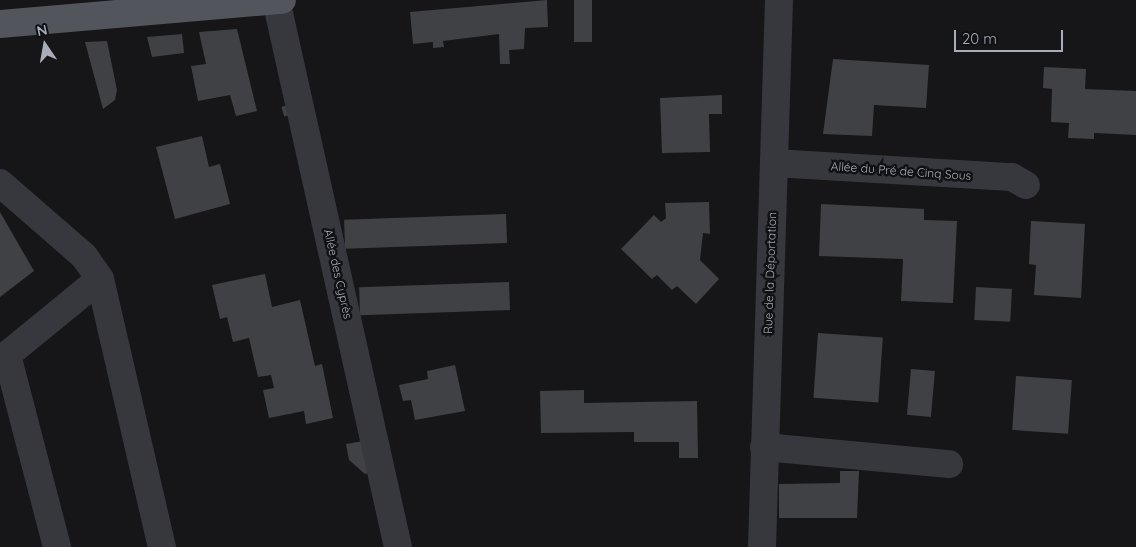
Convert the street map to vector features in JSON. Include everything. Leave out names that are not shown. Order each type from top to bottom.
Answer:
[{"type":"main road","points":[[0,24],[282,0]]},
{"type":"street","name":"Allée des Cyprès","points":[[276,0],[398,547]]},
{"type":"street","name":"Rue de la Déportation","points":[[762,547],[779,0]]},
{"type":"street","name":"Allée du Pré de Cinq Sous","points":[[774,163],[1012,178],[1026,185]]},
{"type":"street","points":[[0,183],[84,256],[100,279],[162,547]]},
{"type":"street","points":[[57,547],[7,355],[100,279]]},
{"type":"street","points":[[764,447],[949,464]]},
{"type":"building","points":[[547,0],[548,27],[525,28],[524,49],[509,50],[510,64],[500,64],[499,34],[443,41],[444,47],[433,48],[433,42],[413,44],[410,12]]},
{"type":"building","points":[[574,0],[592,0],[592,42],[574,42]]},
{"type":"building","points":[[237,29],[257,111],[236,116],[230,95],[198,101],[191,66],[206,64],[199,32]]},
{"type":"building","points":[[182,34],[184,53],[152,57],[147,37]]},
{"type":"building","points":[[107,41],[117,90],[115,100],[103,109],[85,42]]},
{"type":"building","points":[[833,59],[929,65],[926,108],[874,105],[872,136],[823,134]]},
{"type":"building","points":[[1044,67],[1086,69],[1085,89],[1136,91],[1136,135],[1094,133],[1094,139],[1068,138],[1069,123],[1051,122],[1052,89],[1043,88]]},
{"type":"building","points":[[722,95],[722,114],[709,114],[710,152],[662,153],[660,98]]},
{"type":"building","points":[[291,104],[294,114],[284,116],[281,107]]},
{"type":"building","points":[[202,136],[209,167],[220,164],[230,204],[175,219],[156,147]]},
{"type":"building","points":[[709,202],[710,234],[703,233],[700,260],[719,279],[696,304],[677,286],[672,290],[657,275],[652,279],[621,249],[654,215],[661,222],[666,218],[665,203]]},
{"type":"building","points":[[821,204],[924,209],[924,220],[957,221],[953,303],[901,301],[903,259],[819,256]]},
{"type":"building","points":[[0,212],[34,271],[0,297]]},
{"type":"building","points":[[506,214],[507,243],[345,249],[344,220]]},
{"type":"building","points":[[1031,221],[1085,224],[1081,298],[1034,295],[1036,265],[1029,264]]},
{"type":"building","points":[[265,274],[272,307],[300,300],[315,366],[322,364],[333,418],[306,424],[304,411],[269,418],[263,390],[274,388],[271,375],[258,377],[249,338],[233,342],[227,317],[220,319],[212,285]]},
{"type":"building","points":[[509,282],[510,310],[360,315],[359,287]]},
{"type":"building","points":[[976,287],[1012,289],[1010,322],[974,320]]},
{"type":"building","points":[[818,333],[883,338],[878,402],[813,398]]},
{"type":"building","points":[[455,365],[465,411],[415,420],[411,400],[403,401],[399,385],[428,379],[427,371]]},
{"type":"building","points":[[911,369],[935,371],[931,417],[907,415]]},
{"type":"building","points":[[1016,376],[1072,380],[1068,434],[1012,430]]},
{"type":"building","points":[[584,390],[584,403],[697,401],[698,458],[679,458],[679,442],[634,442],[634,432],[541,433],[540,391]]},
{"type":"building","points":[[369,440],[376,472],[365,474],[349,460],[346,444]]},
{"type":"building","points":[[840,471],[859,471],[857,518],[779,518],[779,484],[840,483]]}]
